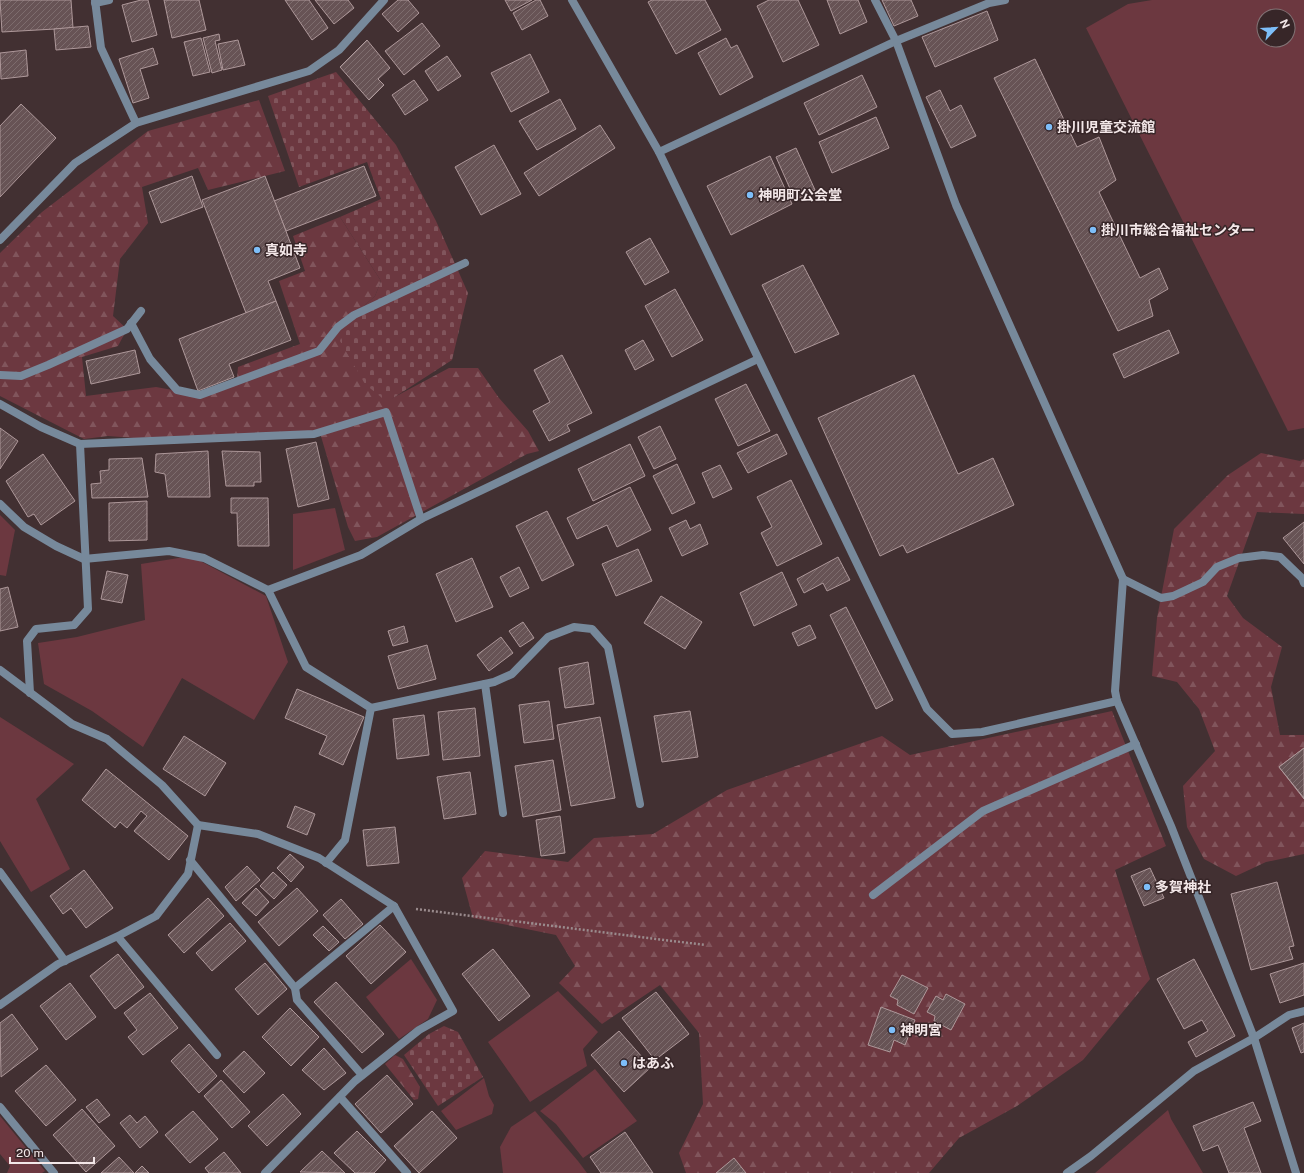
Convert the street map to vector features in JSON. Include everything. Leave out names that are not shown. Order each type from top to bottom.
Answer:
[{"type":"street","points":[[109,0],[95,1],[101,48],[136,123]]},
{"type":"street","points":[[0,240],[75,163],[136,123],[309,71],[339,50],[384,0]]},
{"type":"street","points":[[572,0],[659,152],[927,709],[952,734],[982,732],[1117,700]]},
{"type":"street","points":[[875,0],[896,41],[956,205],[1123,579],[1115,691],[1117,700],[1171,826],[1254,1038],[1296,1173]]},
{"type":"street","points":[[659,152],[896,41],[989,3],[1005,0]]},
{"type":"street","points":[[132,323],[150,360],[177,390],[200,395],[319,351],[338,327],[354,315],[465,264]]},
{"type":"street","points":[[0,374],[20,376],[127,328],[141,311]]},
{"type":"street","points":[[268,590],[361,556],[421,519],[758,359]]},
{"type":"street","points":[[0,404],[41,427],[80,444],[314,434],[386,412],[421,519]]},
{"type":"street","points":[[30,692],[27,641],[36,629],[74,624],[88,609],[84,559],[80,444]]},
{"type":"street","points":[[0,504],[24,527],[56,546],[84,559],[169,551],[204,558],[268,590],[306,668],[371,708],[494,682],[512,674],[548,637],[574,627],[592,629],[608,647],[640,804]]},
{"type":"street","points":[[1123,579],[1160,598],[1173,596],[1203,582],[1217,567],[1239,558],[1263,555],[1280,557],[1302,578],[1304,583]]},
{"type":"street","points":[[0,670],[72,724],[107,739],[162,785],[198,825],[258,834],[319,858],[326,864],[394,906],[453,1011],[419,1030],[362,1075],[265,1173]]},
{"type":"street","points":[[485,684],[503,812]]},
{"type":"street","points":[[326,864],[345,840],[371,708]]},
{"type":"street","points":[[873,894],[983,811],[1136,744]]},
{"type":"street","points":[[0,1005],[65,961],[118,937],[156,916],[188,874],[198,825]]},
{"type":"street","points":[[190,860],[295,988],[297,1000],[362,1075]]},
{"type":"street","points":[[0,872],[65,961]]},
{"type":"street","points":[[295,988],[394,906]]},
{"type":"street","points":[[118,937],[217,1055]]},
{"type":"street","points":[[1067,1173],[1091,1156],[1194,1071],[1254,1038],[1289,1015],[1304,1011]]},
{"type":"street","points":[[340,1097],[407,1173]]},
{"type":"street","points":[[0,1107],[54,1173]]},
{"type":"path","points":[[394,906],[705,944]]},
{"type":"green space","points":[[1152,0],[1304,0],[1304,428],[1288,431],[1086,28],[1128,4]]},
{"type":"green space","points":[[336,72],[396,145],[436,221],[468,293],[452,360],[387,402],[365,384],[340,341],[347,321],[375,296],[381,281],[340,217],[381,199],[367,162],[299,187],[268,96]]},
{"type":"green space","points":[[259,100],[285,171],[208,190],[198,168],[142,187],[148,223],[120,259],[113,316],[127,329],[118,346],[82,357],[86,396],[156,387],[200,395],[237,378],[238,367],[300,344],[279,281],[305,271],[293,236],[340,217],[381,281],[375,296],[347,321],[387,401],[449,368],[478,368],[499,398],[528,431],[539,451],[527,454],[377,537],[355,541],[348,527],[320,433],[173,441],[108,436],[84,439],[0,396],[0,253],[42,212],[148,131]]},
{"type":"green space","points":[[1261,453],[1300,461],[1304,459],[1304,514],[1257,512],[1227,596],[1243,618],[1282,647],[1271,687],[1280,735],[1304,735],[1304,854],[1266,862],[1236,876],[1204,859],[1187,827],[1183,786],[1215,751],[1199,709],[1177,682],[1152,676],[1157,618],[1174,529],[1228,475]]},
{"type":"green space","points":[[335,508],[345,550],[293,570],[293,514]]},
{"type":"green space","points":[[0,515],[15,530],[6,576],[0,575]]},
{"type":"green space","points":[[191,556],[266,596],[288,662],[254,720],[182,678],[143,747],[92,711],[44,684],[38,643],[77,637],[145,620],[141,564]]},
{"type":"green space","points":[[1112,711],[1166,846],[1115,870],[1150,979],[1083,1060],[1017,1106],[959,1138],[929,1173],[686,1173],[679,1153],[703,1104],[699,1033],[660,985],[602,1024],[559,983],[575,966],[556,935],[473,918],[462,878],[485,851],[568,862],[594,838],[653,834],[727,790],[882,736],[910,755]]},
{"type":"green space","points":[[0,717],[74,764],[36,799],[70,869],[31,892],[0,841]]},
{"type":"green space","points":[[411,959],[437,1000],[428,1019],[399,1039],[366,997]]},
{"type":"green space","points":[[558,991],[598,1032],[583,1049],[587,1066],[530,1102],[488,1042]]},
{"type":"green space","points":[[444,1026],[458,1032],[483,1077],[438,1106],[404,1055],[429,1034]]},
{"type":"green space","points":[[395,1055],[403,1059],[420,1087],[418,1099],[414,1100],[385,1064]]},
{"type":"green space","points":[[595,1069],[637,1121],[583,1158],[556,1124],[540,1111]]},
{"type":"green space","points":[[484,1078],[489,1096],[494,1105],[492,1114],[456,1130],[441,1111]]},
{"type":"green space","points":[[1168,1110],[1171,1119],[1203,1173],[1095,1173]]},
{"type":"green space","points":[[535,1111],[587,1173],[503,1173],[500,1147],[511,1127]]},
{"type":"green space","points":[[0,1116],[45,1171],[42,1173],[7,1173],[10,1166],[0,1154]]},
{"type":"building","points":[[0,0],[71,0],[73,28],[2,32]]},
{"type":"building","points":[[141,0],[148,0],[157,35],[132,42],[122,5]]},
{"type":"building","points":[[164,0],[199,0],[206,30],[172,38]]},
{"type":"building","points":[[285,0],[309,0],[328,28],[312,40]]},
{"type":"building","points":[[315,0],[348,0],[354,8],[334,24]]},
{"type":"building","points":[[398,0],[408,0],[419,13],[398,32],[382,14]]},
{"type":"building","points":[[505,0],[532,0],[511,11]]},
{"type":"building","points":[[536,0],[540,0],[548,16],[522,30],[513,13]]},
{"type":"building","points":[[652,0],[705,0],[721,30],[676,54],[648,2]]},
{"type":"building","points":[[769,0],[798,0],[819,45],[783,62],[757,6]]},
{"type":"building","points":[[827,0],[858,0],[867,22],[840,34]]},
{"type":"building","points":[[882,0],[911,0],[918,16],[894,26]]},
{"type":"building","points":[[987,11],[998,40],[935,67],[922,37]]},
{"type":"building","points":[[422,23],[440,46],[404,75],[385,51]]},
{"type":"building","points":[[88,26],[91,47],[56,50],[54,29]]},
{"type":"building","points":[[219,34],[220,40],[215,41],[222,70],[212,73],[203,38]]},
{"type":"building","points":[[201,38],[210,72],[193,76],[184,42]]},
{"type":"building","points":[[726,38],[731,48],[737,45],[753,77],[720,95],[698,53]]},
{"type":"building","points":[[238,40],[245,65],[223,70],[218,44]]},
{"type":"building","points":[[367,40],[390,68],[378,79],[384,85],[369,100],[340,67]]},
{"type":"building","points":[[153,48],[158,64],[140,69],[149,98],[133,103],[119,59]]},
{"type":"building","points":[[26,50],[28,76],[1,79],[0,53]]},
{"type":"building","points":[[530,54],[549,92],[511,112],[491,73]]},
{"type":"building","points":[[447,56],[461,76],[438,91],[425,71]]},
{"type":"building","name":"掛川市総合福祉センター","points":[[1035,59],[1077,147],[1099,137],[1116,180],[1099,192],[1140,278],[1159,268],[1168,289],[1149,300],[1153,316],[1118,331],[994,78]]},
{"type":"building","points":[[862,75],[877,107],[819,135],[804,103]]},
{"type":"building","points":[[414,80],[428,100],[405,115],[392,95]]},
{"type":"building","points":[[940,90],[950,111],[961,105],[976,136],[951,148],[926,97]]},
{"type":"building","points":[[560,99],[576,129],[537,150],[519,121]]},
{"type":"building","points":[[21,104],[56,138],[0,197],[0,126]]},
{"type":"building","points":[[876,117],[889,148],[832,173],[819,142]]},
{"type":"building","points":[[600,125],[615,148],[539,196],[524,173]]},
{"type":"building","points":[[494,145],[521,194],[481,215],[455,167]]},
{"type":"building","points":[[796,148],[815,190],[795,200],[776,157]]},
{"type":"building","name":"神明町公会堂","points":[[770,156],[792,204],[731,235],[707,186]]},
{"type":"building","points":[[364,166],[376,196],[286,231],[274,201]]},
{"type":"building","points":[[192,176],[203,207],[161,223],[149,192]]},
{"type":"building","name":"真如寺","points":[[265,176],[300,268],[268,281],[276,301],[246,313],[202,200]]},
{"type":"building","points":[[650,238],[669,272],[645,285],[626,252]]},
{"type":"building","points":[[803,265],[839,334],[795,353],[762,285]]},
{"type":"building","points":[[675,289],[703,340],[672,357],[645,306]]},
{"type":"building","points":[[276,301],[291,340],[229,364],[234,377],[198,391],[179,339]]},
{"type":"building","points":[[1169,330],[1179,353],[1124,378],[1113,354]]},
{"type":"building","points":[[643,340],[654,360],[635,370],[625,350]]},
{"type":"building","points":[[135,350],[140,373],[91,384],[86,361]]},
{"type":"building","points":[[562,355],[592,413],[567,425],[570,431],[549,441],[533,411],[550,402],[534,370]]},
{"type":"building","points":[[914,375],[958,474],[993,458],[1014,505],[907,553],[903,545],[880,556],[818,418]]},
{"type":"building","points":[[746,384],[770,431],[738,446],[715,399]]},
{"type":"building","points":[[660,426],[676,459],[654,469],[638,437]]},
{"type":"building","points":[[0,428],[18,441],[0,469]]},
{"type":"building","points":[[777,434],[787,454],[748,473],[737,453]]},
{"type":"building","points":[[316,442],[329,499],[298,507],[286,449]]},
{"type":"building","points":[[630,444],[645,476],[593,501],[578,469]]},
{"type":"building","points":[[208,451],[210,497],[168,497],[165,474],[155,472],[156,454]]},
{"type":"building","points":[[222,451],[260,452],[261,482],[254,482],[254,486],[226,486]]},
{"type":"building","points":[[43,454],[75,501],[41,525],[34,514],[28,517],[6,481]]},
{"type":"building","points":[[142,458],[148,497],[92,498],[91,484],[101,483],[100,471],[109,470],[109,459]]},
{"type":"building","points":[[677,464],[695,503],[672,514],[653,476]]},
{"type":"building","points":[[720,465],[732,489],[713,498],[702,473]]},
{"type":"building","points":[[791,480],[822,544],[777,566],[761,533],[772,527],[757,497]]},
{"type":"building","points":[[630,487],[651,530],[617,547],[607,525],[577,539],[567,518]]},
{"type":"building","points":[[231,498],[268,498],[269,546],[238,546],[237,513],[231,513]]},
{"type":"building","points":[[147,501],[147,540],[109,541],[109,503]]},
{"type":"building","points":[[547,511],[574,565],[542,581],[516,526]]},
{"type":"building","points":[[686,520],[690,529],[700,524],[708,544],[682,556],[669,528]]},
{"type":"building","points":[[1304,522],[1304,564],[1283,538]]},
{"type":"building","points":[[638,549],[652,581],[616,596],[602,564]]},
{"type":"building","points":[[838,557],[850,580],[827,591],[823,583],[804,593],[797,579]]},
{"type":"building","points":[[472,558],[493,607],[456,622],[436,574]]},
{"type":"building","points":[[519,567],[529,588],[510,597],[500,577]]},
{"type":"building","points":[[107,571],[128,575],[122,603],[101,599]]},
{"type":"building","points":[[782,572],[797,605],[754,626],[740,593]]},
{"type":"building","points":[[8,587],[18,627],[0,631],[0,589]]},
{"type":"building","points":[[661,596],[702,622],[685,649],[644,623]]},
{"type":"building","points":[[846,607],[893,700],[876,709],[830,615]]},
{"type":"building","points":[[523,622],[534,638],[520,647],[509,631]]},
{"type":"building","points":[[810,625],[816,638],[798,646],[792,633]]},
{"type":"building","points":[[404,626],[408,642],[393,646],[388,631]]},
{"type":"building","points":[[501,637],[513,653],[489,671],[477,655]]},
{"type":"building","points":[[427,645],[436,679],[398,689],[388,656]]},
{"type":"building","points":[[588,662],[594,704],[565,708],[559,668]]},
{"type":"building","points":[[297,689],[364,717],[343,765],[319,754],[327,736],[285,718]]},
{"type":"building","points":[[549,701],[554,739],[524,743],[519,705]]},
{"type":"building","points":[[475,708],[480,756],[443,760],[438,712]]},
{"type":"building","points":[[690,711],[698,757],[662,762],[654,716]]},
{"type":"building","points":[[424,715],[429,755],[397,759],[393,719]]},
{"type":"building","points":[[600,717],[615,798],[571,806],[557,725]]},
{"type":"building","points":[[184,736],[226,763],[205,796],[163,769]]},
{"type":"building","points":[[1304,748],[1304,799],[1279,767]]},
{"type":"building","points":[[1304,748],[1304,798],[1279,767]]},
{"type":"building","points":[[553,760],[561,810],[523,817],[515,766]]},
{"type":"building","points":[[106,769],[188,836],[169,860],[134,831],[147,816],[141,811],[127,828],[120,822],[115,828],[82,800]]},
{"type":"building","points":[[470,772],[476,814],[444,819],[437,777]]},
{"type":"building","points":[[295,806],[315,814],[307,835],[287,827]]},
{"type":"building","points":[[560,816],[565,853],[541,856],[536,820]]},
{"type":"building","points":[[395,827],[399,863],[367,866],[363,830]]},
{"type":"building","points":[[290,854],[304,867],[291,882],[277,868]]},
{"type":"building","points":[[247,866],[260,880],[236,901],[225,887]]},
{"type":"building","name":"多賀神社","points":[[1150,868],[1164,898],[1144,906],[1131,876]]},
{"type":"building","points":[[84,870],[113,908],[86,928],[71,908],[63,914],[50,896]]},
{"type":"building","points":[[273,872],[287,885],[274,899],[260,886]]},
{"type":"building","points":[[1277,882],[1294,946],[1289,947],[1293,959],[1251,970],[1231,894]]},
{"type":"building","points":[[256,888],[269,902],[256,916],[242,903]]},
{"type":"building","points":[[297,888],[318,911],[279,946],[258,922]]},
{"type":"building","points":[[208,898],[224,916],[184,953],[168,935]]},
{"type":"building","points":[[341,899],[363,924],[345,939],[323,915]]},
{"type":"building","points":[[230,923],[246,941],[212,971],[196,953]]},
{"type":"building","points":[[380,925],[406,952],[371,984],[346,956]]},
{"type":"building","points":[[323,926],[339,942],[329,951],[313,935]]},
{"type":"building","points":[[493,949],[530,996],[499,1021],[462,974]]},
{"type":"building","points":[[118,954],[144,987],[115,1009],[90,976]]},
{"type":"building","points":[[1194,959],[1235,1036],[1196,1057],[1188,1042],[1208,1031],[1202,1020],[1184,1029],[1157,979]]},
{"type":"building","points":[[265,963],[287,989],[258,1015],[235,989]]},
{"type":"building","points":[[1304,963],[1304,995],[1280,1003],[1270,974]]},
{"type":"building","points":[[902,975],[928,988],[914,1014],[897,1005],[898,1000],[890,996]]},
{"type":"building","points":[[336,982],[384,1034],[362,1053],[314,1002]]},
{"type":"building","points":[[70,983],[96,1017],[66,1040],[40,1006]]},
{"type":"building","points":[[656,992],[689,1034],[655,1060],[622,1018]]},
{"type":"building","points":[[150,993],[178,1028],[143,1055],[128,1037],[137,1030],[124,1013]]},
{"type":"building","points":[[946,994],[965,1004],[951,1030],[934,1021],[935,1016],[927,1012],[936,996],[943,1000]]},
{"type":"building","name":"神明宮","points":[[881,1007],[915,1020],[905,1045],[894,1040],[890,1052],[868,1045]]},
{"type":"building","points":[[290,1008],[319,1037],[291,1066],[262,1037]]},
{"type":"building","points":[[12,1014],[38,1049],[1,1077],[0,1023]]},
{"type":"building","points":[[1304,1023],[1304,1052],[1301,1053],[1292,1028]]},
{"type":"building","points":[[619,1031],[651,1067],[624,1092],[591,1055]]},
{"type":"building","points":[[189,1044],[217,1076],[199,1093],[171,1061]]},
{"type":"building","points":[[324,1048],[346,1073],[324,1090],[302,1070]]},
{"type":"building","points":[[244,1051],[265,1073],[244,1093],[223,1071]]},
{"type":"building","points":[[46,1065],[76,1100],[46,1126],[15,1091]]},
{"type":"building","points":[[387,1075],[413,1104],[381,1133],[355,1104]]},
{"type":"building","points":[[221,1080],[250,1112],[232,1128],[204,1096]]},
{"type":"building","points":[[283,1094],[301,1114],[267,1146],[248,1126]]},
{"type":"building","points":[[97,1099],[110,1115],[99,1123],[86,1107]]},
{"type":"building","points":[[1253,1102],[1261,1121],[1244,1128],[1261,1173],[1229,1173],[1218,1145],[1203,1151],[1193,1126]]},
{"type":"building","points":[[82,1109],[115,1146],[86,1172],[53,1135]]},
{"type":"building","points":[[193,1111],[218,1139],[190,1163],[165,1135]]},
{"type":"building","points":[[432,1111],[457,1138],[419,1173],[394,1146]]},
{"type":"building","points":[[130,1115],[137,1123],[145,1116],[158,1132],[140,1148],[120,1123]]},
{"type":"building","points":[[357,1131],[386,1160],[374,1173],[355,1173],[334,1153]]},
{"type":"building","points":[[625,1132],[653,1173],[601,1173],[590,1157]]},
{"type":"building","points":[[322,1151],[345,1173],[300,1172]]},
{"type":"building","points":[[224,1152],[241,1173],[209,1173],[205,1168]]},
{"type":"building","points":[[119,1157],[134,1173],[101,1173]]},
{"type":"building","points":[[734,1158],[746,1173],[716,1173]]},
{"type":"building","points":[[142,1166],[149,1173],[135,1173]]},
{"type":"place","name":"掛川児童交流館","points":[[1049,127]]},
{"type":"place","name":"神明町公会堂","points":[[750,195]]},
{"type":"place","name":"掛川市総合福祉センター","points":[[1093,230]]},
{"type":"place","name":"真如寺","points":[[257,250]]},
{"type":"place","name":"多賀神社","points":[[1147,887]]},
{"type":"place","name":"神明宮","points":[[892,1030]]},
{"type":"place","name":"はあふ","points":[[624,1063]]}]
